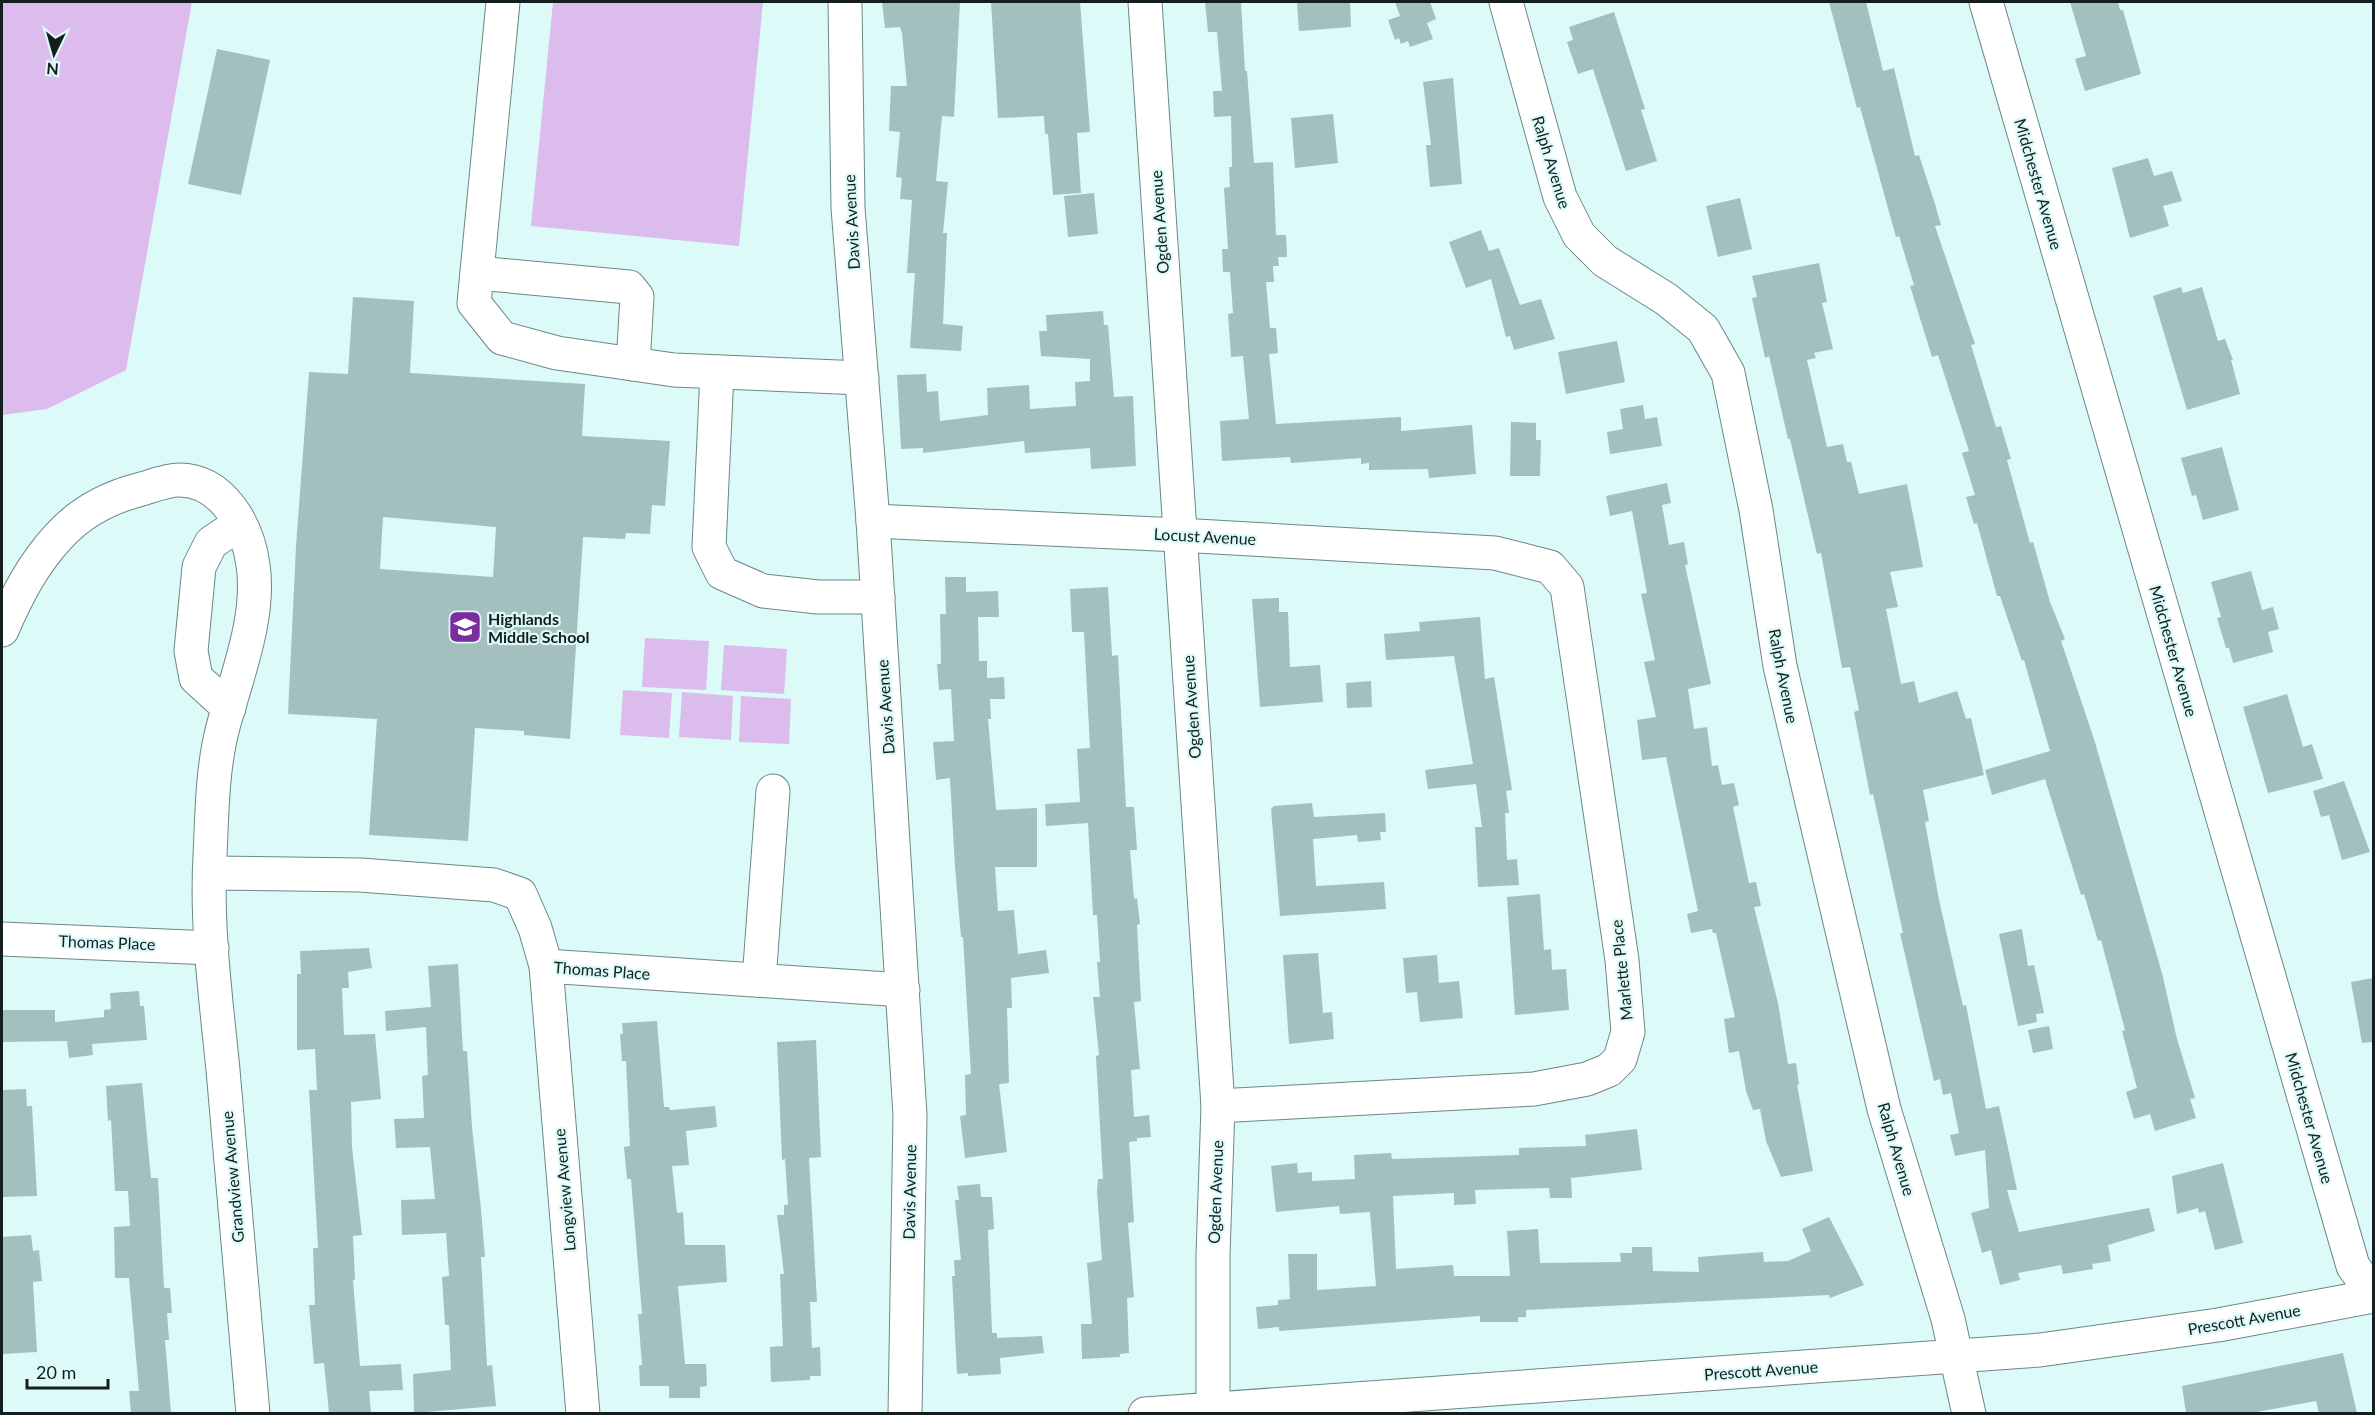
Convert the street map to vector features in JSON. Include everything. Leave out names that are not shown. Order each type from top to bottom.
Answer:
[{"type":"street","points":[[503,2],[474,303],[502,338],[557,353],[633,364],[717,372],[862,378]]},
{"type":"street","name":"Davis Avenue","points":[[845,2],[848,208],[873,521],[910,1115],[905,1413]]},
{"type":"street","name":"Ogden Avenue","points":[[1145,2],[1218,1106],[1213,1411]]},
{"type":"street","name":"Ralph Avenue","points":[[1506,2],[1560,197],[1579,236],[1605,261],[1666,298],[1703,329],[1728,373],[1756,510],[1782,678],[1884,1109],[1948,1319],[1969,1413]]},
{"type":"street","name":"Midchester Avenue","points":[[1986,2],[2353,1266],[2373,1296]]},
{"type":"street","points":[[477,273],[629,287],[637,297],[633,364]]},
{"type":"street","points":[[717,372],[709,547],[722,573],[763,591],[818,597],[878,597]]},
{"type":"street","name":"Grandview Avenue","points":[[2,630],[23,581],[60,534],[96,506],[123,494],[180,480],[205,486],[226,500],[239,524],[254,566],[253,604],[238,682],[222,730],[215,781],[210,873],[212,945],[253,1413]]},
{"type":"street","name":"Locust Avenue","points":[[873,521],[1495,553],[1535,563]]},
{"type":"street","points":[[229,708],[196,678],[191,651],[199,567],[211,543],[239,524]]},
{"type":"street","name":"Marlette Place","points":[[1218,1106],[1534,1089],[1587,1079],[1609,1070],[1620,1059],[1628,1032],[1622,960],[1567,587],[1550,567],[1535,563]]},
{"type":"street","points":[[759,980],[773,790]]},
{"type":"street","name":"Thomas Place","points":[[210,873],[360,875],[494,885],[520,894],[535,928],[546,966],[903,990]]},
{"type":"street","name":"Thomas Place","points":[[2,939],[212,945]]},
{"type":"street","name":"Longview Avenue","points":[[546,966],[583,1413]]},
{"type":"street","name":"Prescott Avenue","points":[[1145,1413],[1553,1399],[1956,1356],[2040,1350],[2218,1325],[2373,1296]]},
{"type":"shaded area","points":[[2,2],[192,2],[126,370],[47,409],[2,415]]},
{"type":"shaded area","points":[[553,2],[763,2],[739,246],[531,226]]},
{"type":"shaded area","points":[[645,638],[709,641],[706,690],[642,687]]},
{"type":"shaded area","points":[[724,645],[787,649],[784,694],[721,690]]},
{"type":"shaded area","points":[[623,690],[672,693],[669,738],[620,735]]},
{"type":"shaded area","points":[[682,692],[733,696],[731,740],[679,737]]},
{"type":"shaded area","points":[[741,696],[791,699],[789,744],[739,742]]},
{"type":"building","points":[[882,2],[960,2],[954,117],[942,116],[936,181],[948,182],[943,233],[947,233],[943,324],[963,326],[961,351],[910,348],[915,273],[907,273],[912,200],[900,199],[902,178],[896,177],[900,132],[889,131],[891,86],[907,86],[902,33],[900,27],[885,28]]},
{"type":"building","points":[[991,2],[1080,2],[1090,132],[1077,133],[1081,193],[1053,195],[1048,134],[1045,134],[1044,116],[998,118]]},
{"type":"building","points":[[1205,2],[1241,2],[1254,163],[1273,162],[1276,235],[1286,235],[1287,257],[1278,257],[1279,266],[1273,266],[1274,282],[1266,282],[1270,328],[1276,328],[1278,353],[1269,354],[1276,424],[1401,417],[1401,431],[1472,425],[1476,474],[1429,478],[1428,469],[1369,470],[1369,463],[1361,464],[1361,458],[1291,463],[1290,457],[1222,461],[1220,421],[1249,419],[1243,356],[1231,357],[1228,314],[1233,313],[1230,272],[1223,272],[1222,249],[1228,249],[1224,188],[1230,187],[1229,167],[1232,167],[1231,116],[1214,117],[1213,91],[1222,91],[1217,32],[1208,32]]},
{"type":"building","points":[[1297,2],[1350,2],[1351,27],[1299,31]]},
{"type":"building","points":[[1395,2],[1430,2],[1436,19],[1427,23],[1433,39],[1410,47],[1408,41],[1401,44],[1399,38],[1395,40],[1388,20],[1400,16]]},
{"type":"building","points":[[1829,2],[1866,2],[1883,71],[1894,68],[1915,156],[1919,155],[1941,225],[1935,226],[1975,344],[1971,345],[1996,427],[2001,426],[2011,459],[2007,460],[2030,543],[2033,542],[2050,602],[2065,639],[2061,641],[2094,739],[2162,973],[2177,1039],[2195,1098],[2190,1099],[2196,1118],[2155,1131],[2150,1114],[2134,1119],[2126,1092],[2137,1088],[2122,1031],[2125,1030],[2101,940],[2098,941],[2084,894],[2081,895],[2045,779],[1992,795],[1985,770],[2050,751],[2024,660],[2022,661],[2000,596],[1997,596],[1977,523],[1974,524],[1966,497],[1975,495],[1962,453],[1969,451],[1938,355],[1932,357],[1910,286],[1914,285],[1899,236],[1896,237],[1860,107],[1857,108]]},
{"type":"building","points":[[2070,2],[2118,2],[2120,10],[2123,10],[2141,74],[2085,91],[2075,59],[2086,56]]},
{"type":"building","points":[[1614,12],[1645,109],[1641,110],[1657,161],[1626,171],[1593,69],[1578,74],[1567,42],[1573,40],[1569,27]]},
{"type":"building","points":[[217,49],[270,60],[241,195],[188,184]]},
{"type":"building","points":[[1453,78],[1462,184],[1430,187],[1426,145],[1431,145],[1423,82]]},
{"type":"building","points":[[1333,114],[1338,163],[1295,168],[1291,118]]},
{"type":"building","points":[[2148,158],[2154,176],[2172,171],[2182,201],[2163,206],[2169,226],[2130,238],[2112,168]]},
{"type":"building","points":[[1094,193],[1098,234],[1068,237],[1064,196]]},
{"type":"building","points":[[1740,198],[1752,249],[1718,257],[1706,206]]},
{"type":"building","points":[[1481,230],[1489,251],[1499,248],[1520,305],[1541,299],[1555,339],[1514,350],[1510,336],[1506,337],[1491,279],[1466,288],[1449,242]]},
{"type":"building","points":[[1819,263],[1827,302],[1822,303],[1833,349],[1814,353],[1816,358],[1807,360],[1827,447],[1843,444],[1847,462],[1851,462],[1859,494],[1907,484],[1923,567],[1890,572],[1898,607],[1886,609],[1901,684],[1914,681],[1919,703],[1957,691],[1966,719],[1971,718],[1984,775],[1923,790],[1929,821],[1925,822],[1939,900],[1963,1006],[1966,1005],[1986,1109],[1999,1106],[2017,1190],[2007,1190],[2019,1232],[2149,1208],[2155,1231],[2108,1245],[2111,1261],[2092,1264],[2093,1269],[2063,1274],[2061,1265],[2018,1273],[2020,1280],[2000,1285],[1991,1250],[1982,1253],[1971,1213],[1989,1208],[1985,1150],[1955,1156],[1950,1135],[1959,1133],[1951,1093],[1943,1095],[1940,1079],[1934,1081],[1900,933],[1903,933],[1873,794],[1870,795],[1854,712],[1859,710],[1850,667],[1842,668],[1821,553],[1817,554],[1769,356],[1765,358],[1752,298],[1757,297],[1752,276]]},
{"type":"building","points":[[2181,287],[2183,293],[2202,287],[2218,341],[2225,339],[2233,360],[2231,360],[2240,394],[2187,410],[2153,296]]},
{"type":"building","points":[[353,297],[414,301],[410,373],[585,384],[582,436],[670,441],[665,506],[652,505],[650,534],[626,533],[625,539],[583,537],[570,739],[524,735],[524,731],[475,728],[468,841],[369,835],[377,719],[288,714],[296,546],[309,372],[348,374]],"holes":[[[383,517],[496,527],[493,577],[380,569]]]},
{"type":"building","points":[[1103,311],[1104,325],[1108,325],[1114,397],[1133,396],[1136,466],[1091,469],[1090,448],[1025,453],[1024,441],[923,453],[923,448],[901,449],[897,375],[926,374],[927,392],[938,391],[940,421],[988,415],[987,388],[1029,385],[1030,409],[1076,406],[1075,382],[1090,381],[1090,359],[1041,356],[1039,331],[1047,331],[1046,315]]},
{"type":"building","points":[[1617,341],[1625,382],[1566,394],[1558,352]]},
{"type":"building","points":[[1643,405],[1645,419],[1657,417],[1662,446],[1610,454],[1607,432],[1623,429],[1620,409]]},
{"type":"building","points":[[1511,422],[1536,423],[1536,440],[1541,440],[1540,476],[1510,476]]},
{"type":"building","points":[[2222,447],[2239,510],[2203,520],[2196,495],[2192,496],[2181,458]]},
{"type":"building","points":[[1667,483],[1671,503],[1662,505],[1669,545],[1684,542],[1688,564],[1685,565],[1711,684],[1688,689],[1694,729],[1707,727],[1712,766],[1718,765],[1722,785],[1734,783],[1739,805],[1733,807],[1749,883],[1756,882],[1761,906],[1754,907],[1778,1003],[1788,1064],[1796,1063],[1799,1084],[1797,1085],[1813,1171],[1781,1177],[1766,1141],[1760,1109],[1753,1110],[1746,1091],[1739,1051],[1729,1053],[1724,1019],[1735,1017],[1716,933],[1713,933],[1712,929],[1691,933],[1687,914],[1698,911],[1666,757],[1642,760],[1637,720],[1656,717],[1644,662],[1655,660],[1641,594],[1647,593],[1632,511],[1610,516],[1606,496]]},
{"type":"building","points":[[2251,571],[2262,610],[2273,607],[2279,629],[2268,632],[2273,652],[2233,663],[2217,618],[2221,617],[2211,582]]},
{"type":"building","points":[[945,577],[966,577],[966,592],[998,591],[999,617],[978,617],[979,661],[987,661],[987,678],[1004,677],[1005,699],[990,699],[991,719],[988,719],[996,810],[1037,808],[1037,867],[995,867],[998,911],[1014,910],[1018,954],[1046,950],[1049,973],[1011,978],[1012,1008],[1007,1008],[1009,1083],[999,1084],[1007,1152],[965,1158],[960,1116],[966,1115],[965,1075],[971,1074],[963,937],[961,937],[955,867],[950,778],[936,780],[933,742],[954,741],[951,689],[939,690],[937,664],[941,664],[940,614],[946,614]]},
{"type":"building","points":[[1108,587],[1112,656],[1118,655],[1126,807],[1134,807],[1137,850],[1130,850],[1134,899],[1137,898],[1140,924],[1137,925],[1141,1001],[1134,1002],[1140,1069],[1131,1070],[1134,1117],[1149,1115],[1151,1137],[1137,1138],[1137,1141],[1129,1142],[1134,1222],[1128,1223],[1134,1297],[1127,1298],[1129,1353],[1120,1354],[1120,1357],[1082,1359],[1081,1324],[1092,1324],[1087,1263],[1102,1260],[1097,1191],[1098,1179],[1103,1179],[1096,1056],[1099,1055],[1093,997],[1100,997],[1097,915],[1093,915],[1088,823],[1046,826],[1045,804],[1080,802],[1077,749],[1090,748],[1084,632],[1072,632],[1070,589]]},
{"type":"building","points":[[1279,598],[1279,612],[1288,612],[1290,667],[1320,665],[1323,702],[1260,707],[1252,599]]},
{"type":"building","points":[[1480,617],[1485,679],[1494,677],[1512,790],[1506,791],[1509,813],[1505,813],[1507,860],[1517,859],[1519,885],[1478,887],[1475,827],[1482,827],[1476,784],[1428,789],[1425,770],[1473,764],[1454,656],[1386,660],[1384,634],[1420,631],[1419,622]]},
{"type":"building","points":[[1371,681],[1372,707],[1347,708],[1346,683]]},
{"type":"building","points":[[2287,694],[2303,747],[2312,744],[2323,779],[2268,793],[2243,707]]},
{"type":"building","points":[[2344,781],[2370,852],[2342,860],[2329,815],[2321,817],[2313,791]]},
{"type":"building","points":[[1312,803],[1314,817],[1385,813],[1386,832],[1380,832],[1381,840],[1358,842],[1357,835],[1313,839],[1316,886],[1384,882],[1386,909],[1280,916],[1271,809],[1274,806]]},
{"type":"building","points":[[1540,894],[1544,950],[1551,949],[1552,970],[1566,969],[1569,1010],[1515,1015],[1507,897]]},
{"type":"building","points":[[2022,929],[2028,966],[2034,965],[2044,1013],[2036,1014],[2037,1022],[2018,1026],[1999,934]]},
{"type":"building","points":[[369,948],[372,968],[348,972],[349,988],[342,988],[344,1035],[375,1034],[381,1099],[351,1102],[352,1147],[362,1235],[353,1236],[355,1280],[353,1280],[360,1366],[401,1364],[403,1390],[369,1391],[371,1413],[329,1413],[324,1363],[314,1364],[309,1305],[315,1305],[313,1248],[318,1248],[309,1090],[317,1090],[315,1049],[297,1050],[297,974],[301,974],[300,951]]},
{"type":"building","points":[[1318,953],[1323,1013],[1332,1012],[1334,1039],[1289,1044],[1283,955]]},
{"type":"building","points":[[1437,955],[1439,983],[1459,981],[1463,1018],[1420,1022],[1417,992],[1406,993],[1403,958]]},
{"type":"building","points":[[458,964],[463,1051],[467,1051],[485,1257],[481,1257],[487,1366],[492,1365],[496,1406],[414,1413],[413,1374],[451,1370],[449,1325],[445,1325],[442,1277],[449,1276],[446,1233],[402,1235],[401,1200],[435,1199],[430,1147],[396,1148],[394,1119],[424,1118],[422,1076],[428,1075],[426,1027],[386,1031],[385,1011],[431,1007],[428,966]]},
{"type":"building","points":[[2373,978],[2373,1042],[2362,1043],[2351,982]]},
{"type":"building","points":[[139,991],[140,1006],[144,1006],[147,1040],[92,1044],[93,1055],[69,1058],[67,1041],[2,1042],[2,1010],[55,1010],[55,1022],[104,1017],[104,1010],[111,1009],[110,993]]},
{"type":"building","points":[[657,1021],[664,1107],[669,1107],[670,1110],[715,1106],[717,1127],[686,1131],[689,1165],[672,1166],[677,1213],[683,1212],[685,1245],[725,1245],[727,1282],[678,1286],[685,1364],[706,1364],[707,1386],[700,1387],[700,1398],[669,1398],[669,1386],[640,1386],[639,1365],[642,1365],[638,1314],[642,1314],[631,1179],[627,1179],[624,1147],[630,1146],[626,1061],[622,1061],[620,1034],[623,1034],[622,1023]]},
{"type":"building","points":[[2049,1026],[2053,1049],[2033,1053],[2028,1030]]},
{"type":"building","points":[[816,1040],[821,1157],[809,1158],[817,1302],[810,1302],[812,1348],[820,1347],[821,1376],[810,1376],[810,1380],[771,1382],[770,1347],[783,1346],[780,1274],[784,1274],[777,1215],[784,1215],[784,1205],[788,1205],[785,1159],[782,1160],[777,1042]]},
{"type":"building","points":[[142,1083],[151,1178],[158,1178],[164,1288],[170,1288],[172,1313],[167,1313],[169,1340],[165,1340],[171,1413],[131,1413],[129,1391],[139,1391],[129,1278],[115,1278],[114,1227],[130,1226],[128,1191],[115,1191],[111,1120],[108,1121],[106,1086]]},
{"type":"building","points":[[26,1089],[27,1106],[32,1106],[37,1196],[2,1197],[2,1090]]},
{"type":"building","points":[[1637,1129],[1642,1170],[1571,1178],[1572,1198],[1550,1198],[1549,1188],[1475,1190],[1476,1204],[1454,1205],[1454,1193],[1393,1196],[1396,1269],[1453,1265],[1454,1276],[1510,1276],[1507,1231],[1538,1229],[1540,1263],[1621,1262],[1620,1253],[1632,1253],[1632,1247],[1652,1247],[1653,1271],[1699,1272],[1698,1257],[1763,1252],[1764,1262],[1788,1261],[1811,1251],[1802,1229],[1829,1217],[1864,1285],[1830,1298],[1829,1295],[1526,1310],[1526,1317],[1518,1317],[1518,1322],[1480,1322],[1480,1316],[1279,1331],[1279,1327],[1258,1329],[1256,1307],[1278,1305],[1278,1300],[1290,1299],[1288,1254],[1317,1254],[1317,1290],[1376,1286],[1370,1212],[1340,1214],[1339,1206],[1276,1212],[1271,1166],[1297,1163],[1298,1173],[1312,1172],[1312,1181],[1355,1179],[1354,1155],[1391,1153],[1392,1159],[1519,1155],[1519,1148],[1586,1146],[1585,1135]]},
{"type":"building","points":[[2223,1163],[2243,1243],[2215,1250],[2205,1211],[2199,1213],[2198,1208],[2177,1214],[2172,1176]]},
{"type":"building","points":[[980,1184],[981,1197],[992,1197],[994,1229],[988,1230],[992,1333],[997,1333],[997,1338],[1042,1336],[1044,1353],[1000,1358],[1001,1374],[968,1376],[968,1373],[957,1374],[952,1276],[955,1276],[954,1260],[961,1260],[955,1200],[959,1200],[957,1186]]},
{"type":"building","points":[[31,1235],[33,1251],[39,1250],[42,1281],[33,1282],[37,1352],[2,1354],[2,1237]]},
{"type":"building","points":[[2343,1353],[2357,1413],[2319,1413],[2316,1401],[2251,1413],[2186,1413],[2182,1386]]},
{"type":"place","name":"Highlands Middle School","points":[[465,627]]}]
